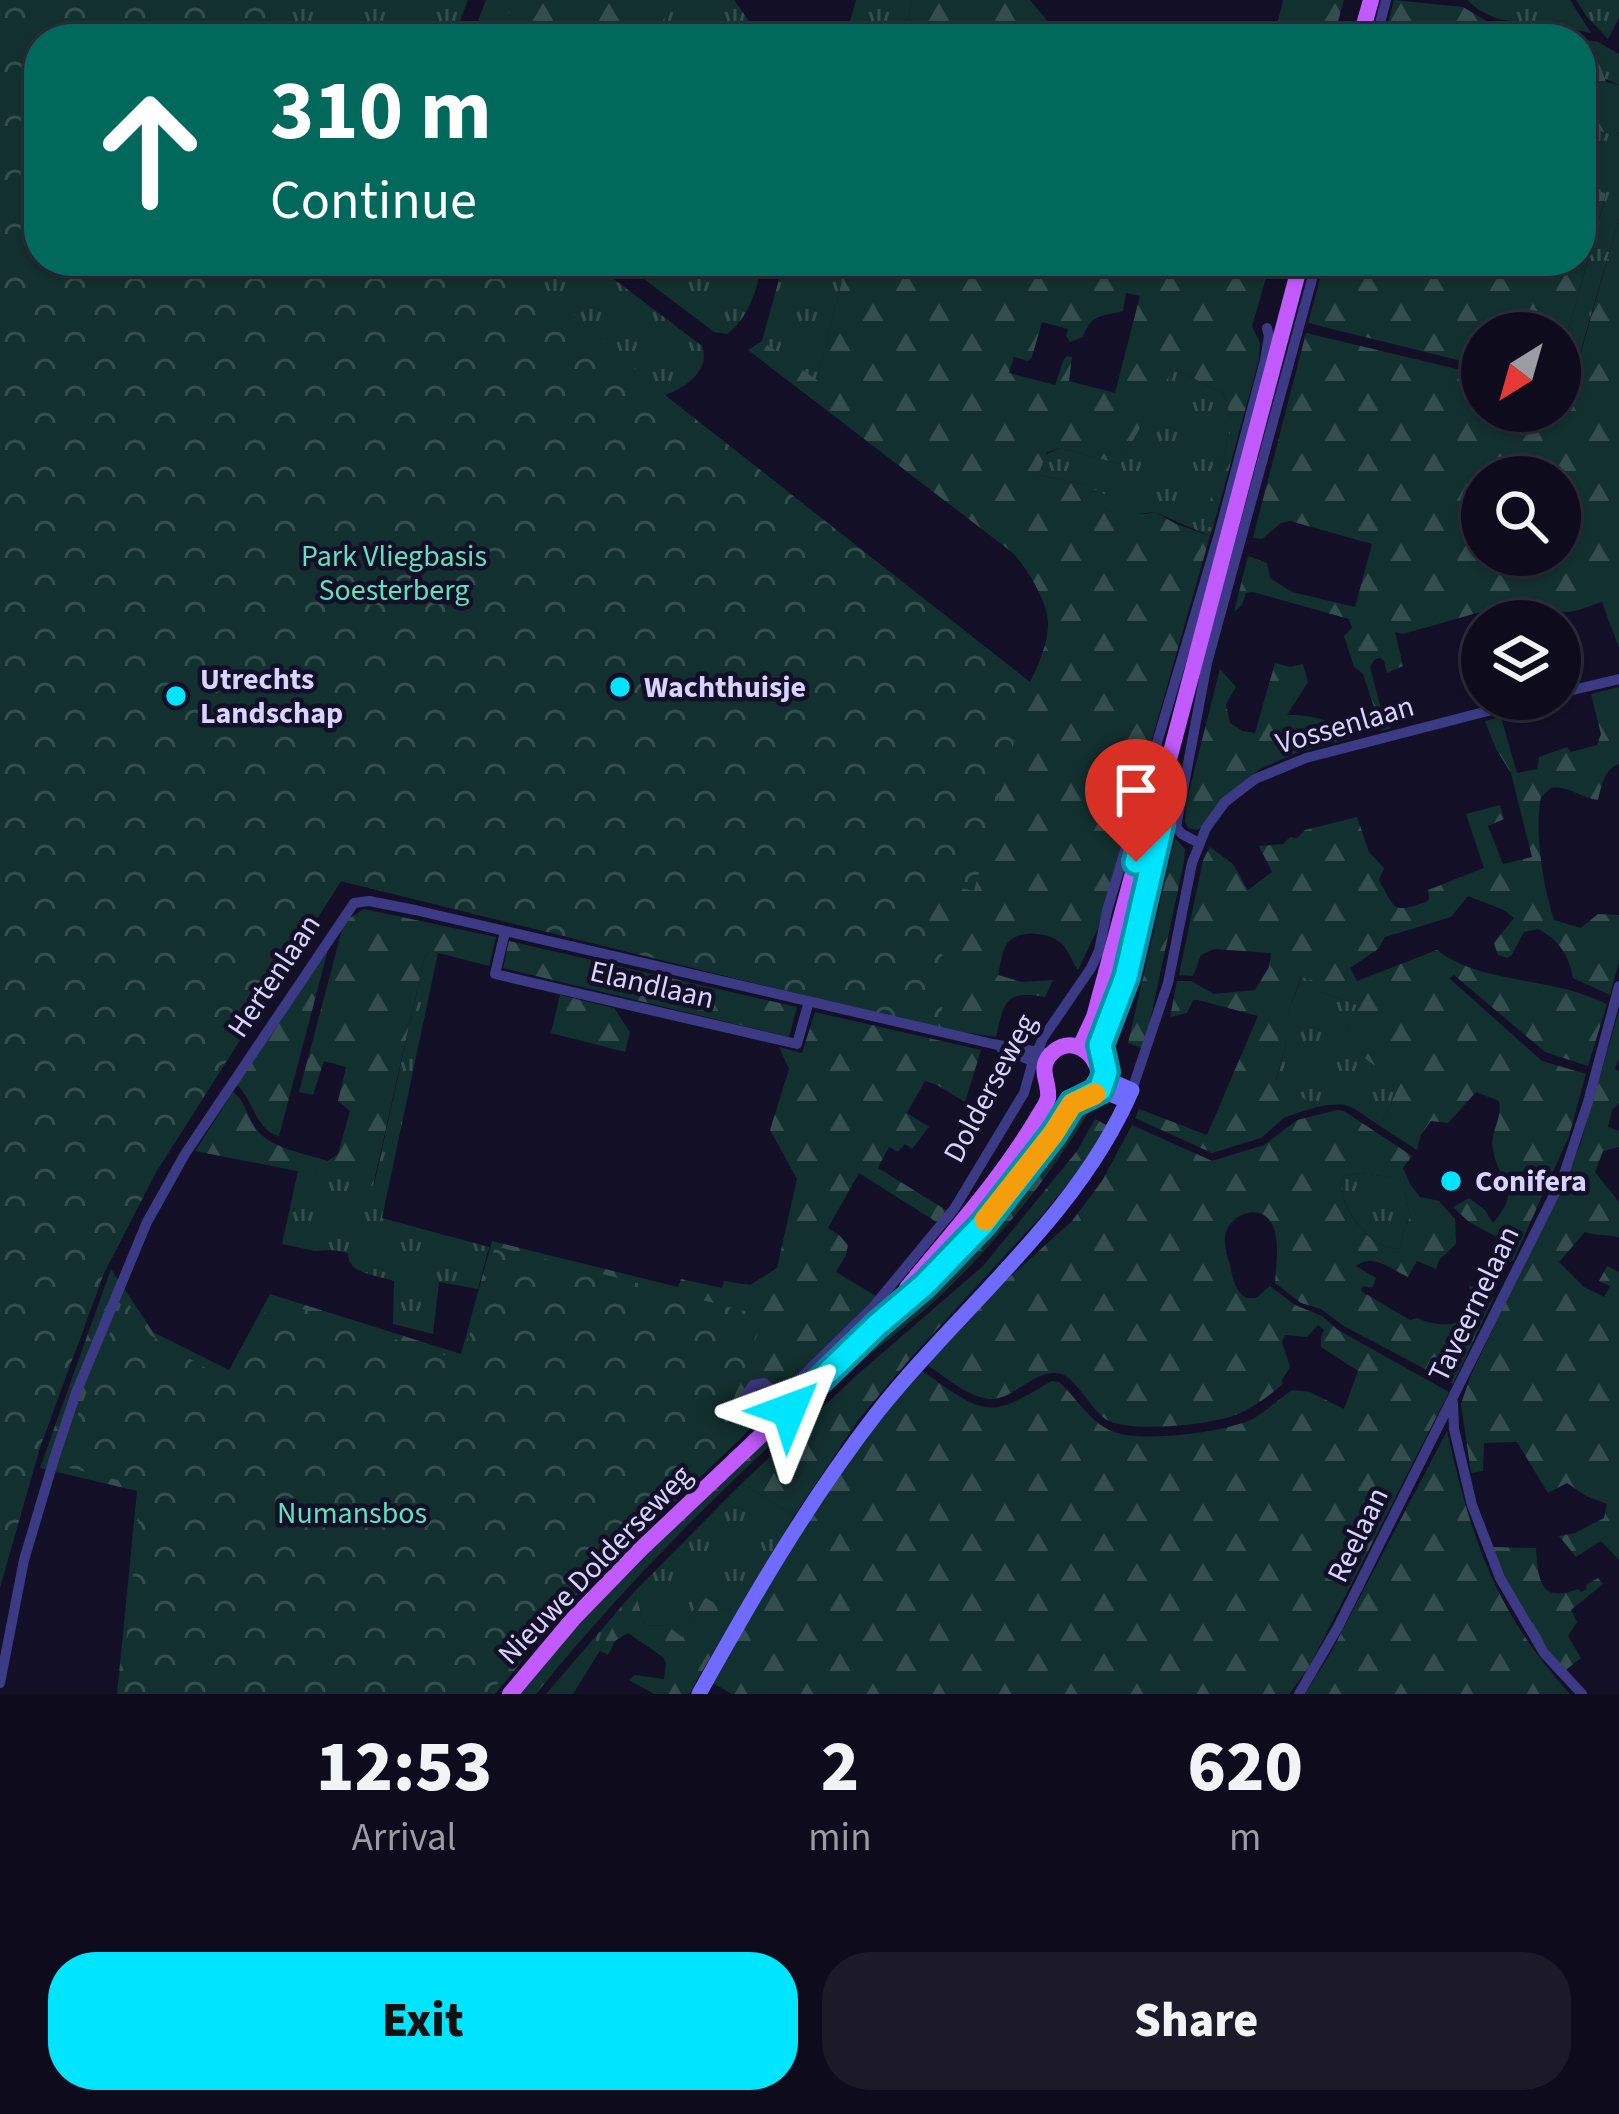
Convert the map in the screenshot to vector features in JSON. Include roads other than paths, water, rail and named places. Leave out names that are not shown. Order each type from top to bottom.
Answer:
[{"type":"main road","name":"Dolderseweg","points":[[1077,1046],[1096,1006],[1147,821],[1163,782],[1297,276]]},
{"type":"main road","name":"Dolderseweg","points":[[1102,1075],[1100,1045],[1126,977],[1161,826],[1163,782]]},
{"type":"main road","points":[[699,1694],[804,1513],[878,1412],[1040,1231],[1115,1126],[1130,1096],[1102,1075],[1094,1057],[1077,1046],[1063,1047],[1044,1065],[1054,1086],[1072,1099],[1088,1099],[1102,1075]]},
{"type":"main road","name":"Nieuwe Dolderseweg","points":[[877,1325],[1018,1147],[1045,1105],[1044,1065]]},
{"type":"main road","name":"Nieuwe Dolderseweg","points":[[510,1694],[641,1549],[983,1224],[1072,1099]]},
{"type":"street","points":[[1130,1096],[1168,983],[1198,843],[1176,827],[1208,663],[1313,276]]},
{"type":"street","name":"Dolderseweg","points":[[776,1401],[873,1307],[955,1210],[1044,1065],[1099,951],[1219,534],[1264,360],[1267,328]]},
{"type":"street","points":[[1581,688],[1619,679]]},
{"type":"street","name":"Vossenlaan","points":[[1198,843],[1225,802],[1280,767],[1461,718]]},
{"type":"street","name":"Hertenlaan","points":[[0,1683],[24,1560],[76,1393],[147,1222],[253,1049],[354,903],[369,902],[993,1043],[1044,1065]]},
{"type":"street","name":"Elandlaan","points":[[505,932],[495,974],[796,1044],[809,1001]]},
{"type":"street","name":"Taveernelaan","points":[[1582,1694],[1544,1653],[1500,1578],[1472,1504],[1454,1429],[1454,1394],[1563,1177],[1619,986]]},
{"type":"street","name":"Reelaan","points":[[1299,1694],[1338,1628],[1454,1394]]},
{"type":"place","name":"Wachthuisje","points":[[620,687]]},
{"type":"place","name":"Utrechts Landschap","points":[[176,696]]},
{"type":"place","name":"Conifera","points":[[1451,1181]]},
{"type":"park label","name":"Park Vliegbasis Soesterberg","points":[[394,573]]},
{"type":"park label","name":"Numansbos","points":[[352,1513]]}]
